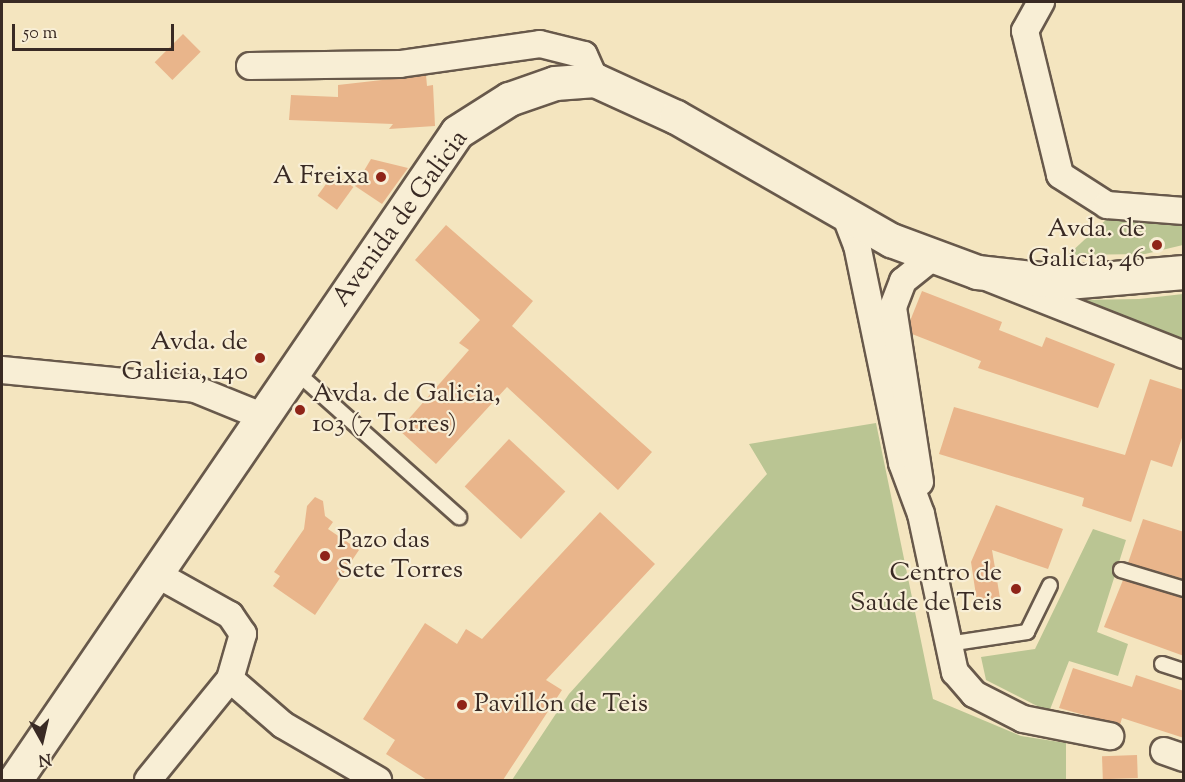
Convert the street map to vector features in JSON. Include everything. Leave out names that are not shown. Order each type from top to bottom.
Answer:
[{"type":"main road","name":"Avenida de Galicia","points":[[15,780],[457,132],[509,99],[555,83],[595,80],[676,117],[846,217],[934,256],[977,272],[1067,282],[1184,272]]},
{"type":"street","points":[[1041,2],[1025,31],[1060,175],[1107,205],[1184,211]]},
{"type":"street","points":[[250,66],[400,64],[540,44],[584,55],[595,80]]},
{"type":"street","points":[[846,217],[857,244],[902,463],[921,514],[955,672],[974,694],[1023,719],[1110,736]]},
{"type":"street","points":[[921,514],[920,461],[893,307],[903,281],[934,256]]},
{"type":"street","name":"Avenida de Galicia","points":[[977,272],[1184,355]]},
{"type":"street","points":[[2,370],[195,389],[264,417]]},
{"type":"street","points":[[148,780],[230,679],[243,634],[230,615],[155,573]]},
{"type":"street","points":[[230,679],[283,725],[378,780]]},
{"type":"lane","points":[[295,370],[459,517]]},
{"type":"lane","points":[[1121,570],[1184,589]]},
{"type":"lane","points":[[948,644],[1027,632],[1050,585]]},
{"type":"lane","points":[[1162,664],[1184,671]]},
{"type":"green space","points":[[1110,216],[1183,218],[1183,245],[1145,254],[1068,255]]},
{"type":"green space","points":[[1183,294],[1183,339],[1081,300],[1139,299]]},
{"type":"green space","points":[[876,423],[933,699],[1021,736],[1066,743],[1066,780],[512,780],[569,694],[767,474],[749,444]]},
{"type":"green space","points":[[1093,529],[1126,540],[1097,632],[1128,644],[1118,676],[1069,661],[1049,712],[986,680],[981,657],[1035,649]]},
{"type":"building","points":[[183,34],[201,52],[172,80],[155,62]]},
{"type":"building","points":[[426,75],[427,86],[433,85],[435,126],[389,129],[393,124],[289,120],[291,95],[338,97],[338,85]]},
{"type":"building","name":"A Freixa","points":[[371,159],[408,168],[382,204],[355,186]]},
{"type":"building","points":[[334,173],[353,187],[337,210],[318,196]]},
{"type":"building","points":[[446,225],[533,301],[512,326],[652,452],[618,490],[507,387],[436,464],[399,430],[469,350],[459,343],[480,320],[415,260]]},
{"type":"building","points":[[922,291],[1002,322],[999,330],[1042,347],[1046,337],[1115,364],[1098,408],[978,368],[981,361],[912,334],[910,321]]},
{"type":"building","points":[[1150,379],[1184,390],[1184,432],[1172,467],[1151,460],[1131,522],[1082,506],[1084,498],[939,454],[954,407],[1125,455]]},
{"type":"building","points":[[509,439],[565,492],[521,539],[465,487]]},
{"type":"building","name":"Pazo das Sete Torres","points":[[315,497],[323,501],[325,516],[333,522],[328,529],[359,550],[315,615],[273,586],[280,576],[274,572],[304,529],[307,506]]},
{"type":"building","points":[[996,505],[1063,529],[1048,569],[992,550],[1000,598],[977,602],[971,562]]},
{"type":"building","name":"Pavillón de Teis","points":[[600,512],[655,564],[546,680],[562,690],[503,780],[427,780],[386,754],[395,740],[363,719],[425,623],[457,644],[466,629],[482,639]]},
{"type":"building","points":[[1143,519],[1184,532],[1184,579],[1128,563]]},
{"type":"building","points":[[1123,580],[1184,598],[1184,656],[1104,627]]},
{"type":"building","points":[[1073,668],[1132,687],[1136,675],[1184,691],[1184,738],[1122,718],[1120,725],[1059,708]]},
{"type":"building","points":[[1137,755],[1138,778],[1103,779],[1102,756]]},
{"type":"place","name":"A Freixa","points":[[381,177]]},
{"type":"place","name":"Avda. de Galicia, 46","points":[[1157,245]]},
{"type":"place","name":"Avda. de Galicia, 140","points":[[260,358]]},
{"type":"place","name":"Avda. de Galicia, 103 (7 Torres)","points":[[300,410]]},
{"type":"place","name":"Pazo das Sete Torres","points":[[325,556]]},
{"type":"place","name":"Centro de Saúde de Teis","points":[[1016,589]]},
{"type":"place","name":"Pavillón de Teis","points":[[462,705]]}]
